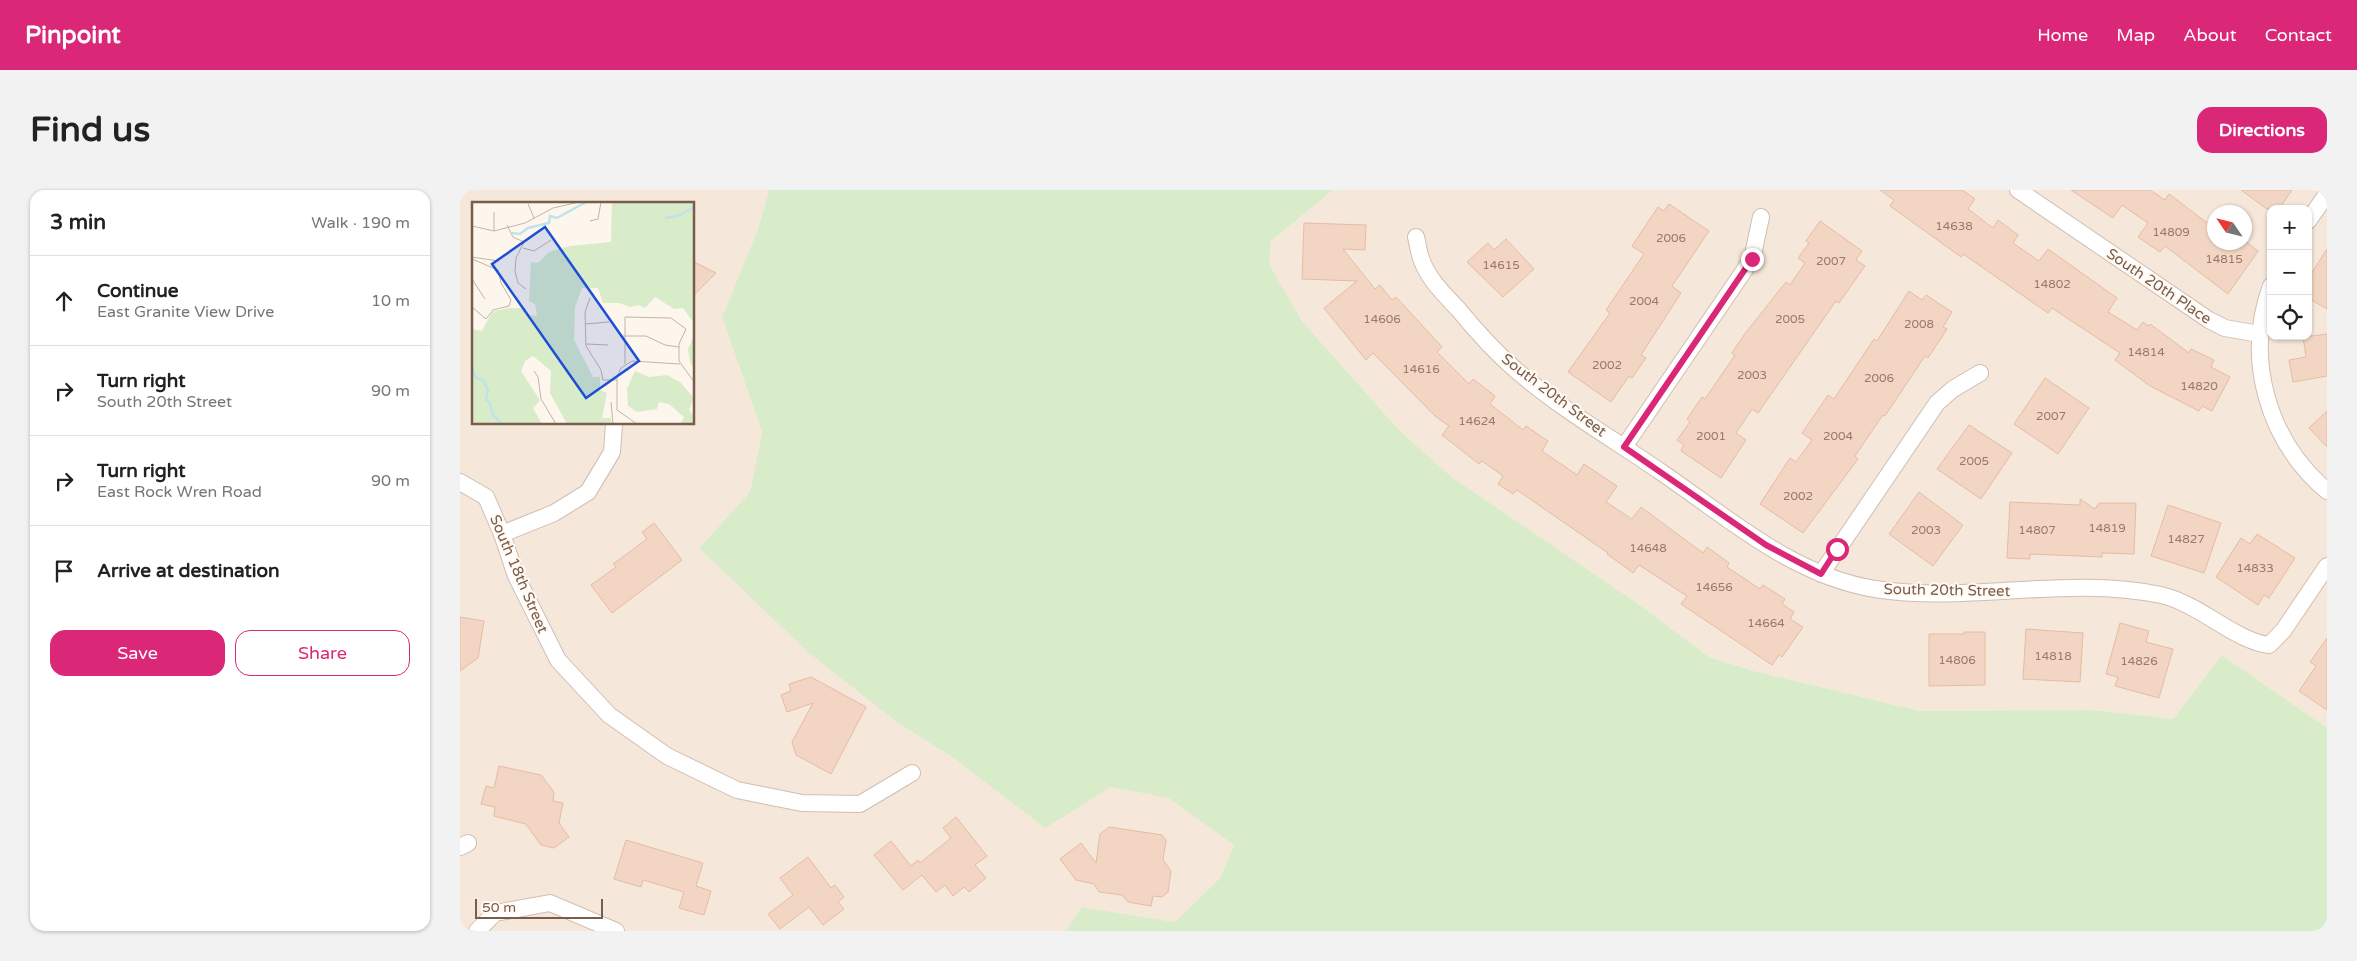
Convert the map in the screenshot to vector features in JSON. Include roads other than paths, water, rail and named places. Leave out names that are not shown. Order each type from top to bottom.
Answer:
[{"type":"street","name":"South 20th Place","points":[[2018,190],[2201,315],[2225,328],[2259,334]]},
{"type":"street","points":[[2312,215],[2327,194]]},
{"type":"street","points":[[1624,447],[1752,259],[1758,241],[1760,217]]},
{"type":"street","name":"South 20th Street","points":[[1416,237],[1422,261],[1432,280],[1497,352],[1518,372],[1766,545],[1821,574],[1875,589],[1908,593],[2120,590],[2162,596],[2195,607],[2255,643],[2269,645],[2283,631],[2327,566]]},
{"type":"street","points":[[2269,295],[2259,334],[2263,382],[2275,421],[2293,456],[2305,471],[2327,490]]},
{"type":"street","points":[[1821,574],[1937,403],[1953,389],[1980,373]]},
{"type":"street","points":[[502,534],[554,513],[588,492],[612,452],[614,425]]},
{"type":"street","name":"South 18th Street","points":[[460,482],[486,497],[502,534],[516,576],[558,660],[609,715],[667,756],[737,790],[802,803],[860,804],[912,773]]},
{"type":"street","points":[[477,931],[495,913],[550,903],[616,931]]}]
